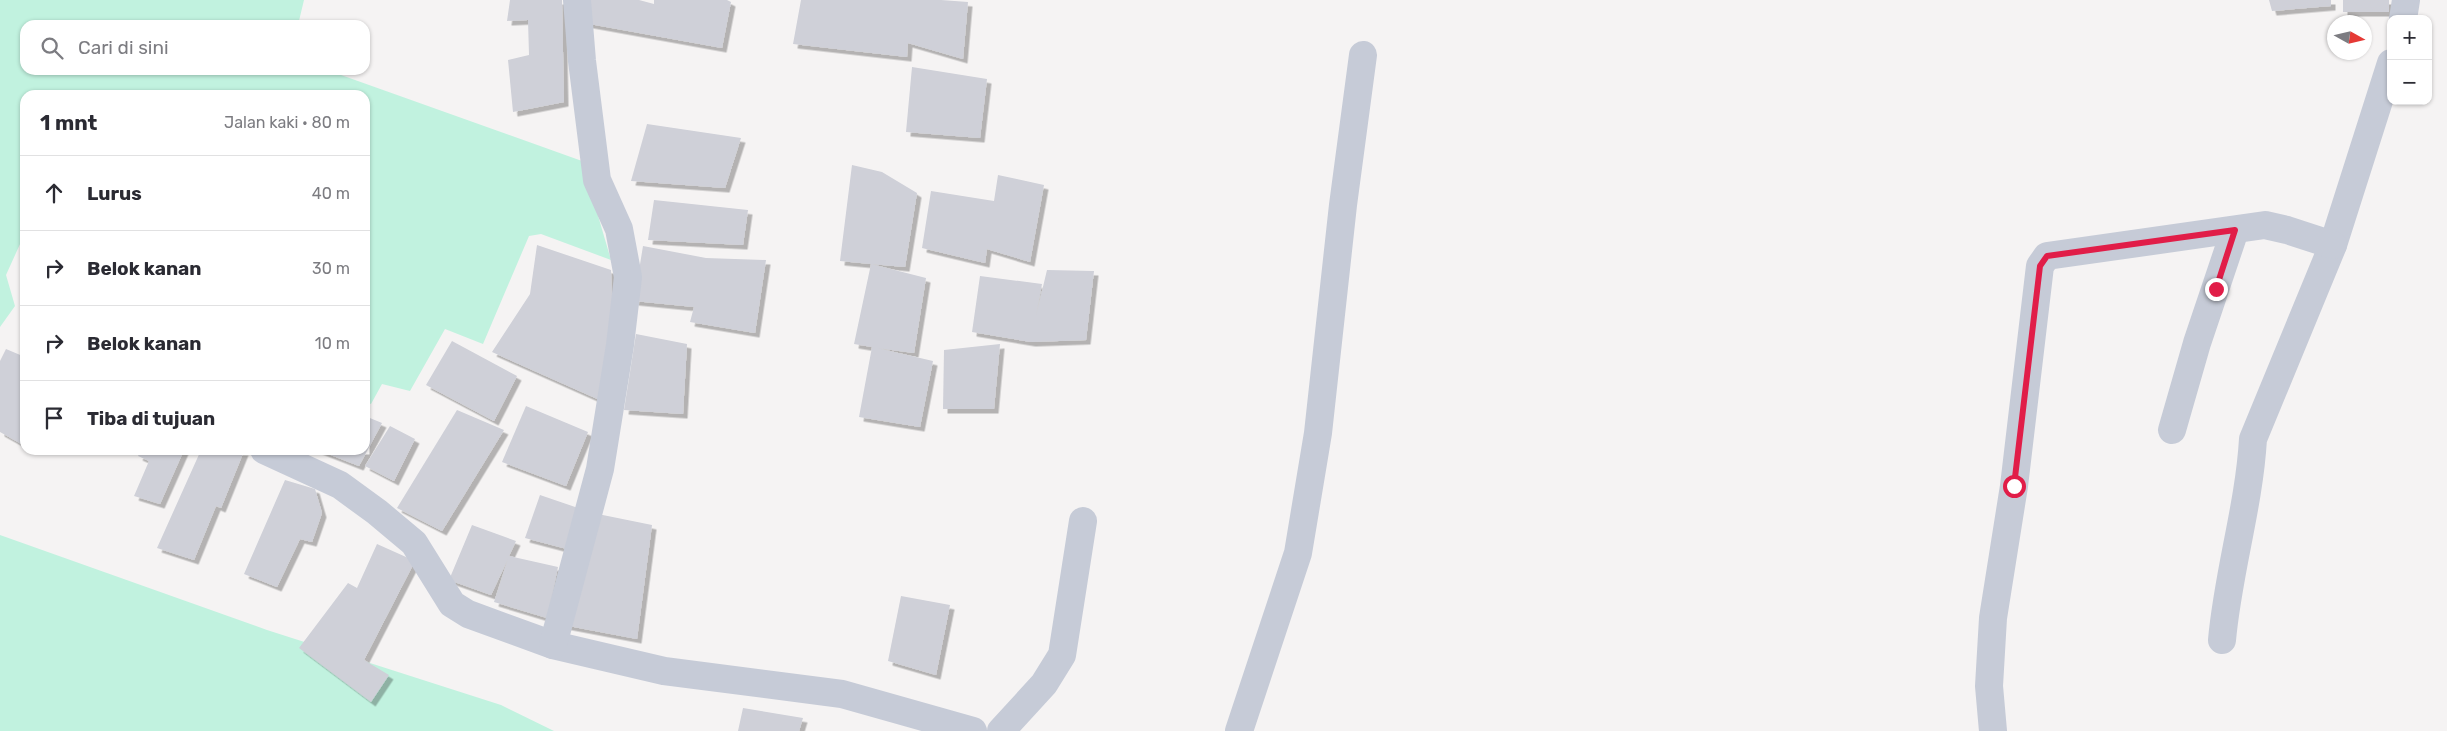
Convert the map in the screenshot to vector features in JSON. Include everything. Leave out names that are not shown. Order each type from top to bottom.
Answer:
[{"type":"street","points":[[552,645],[600,469],[620,345],[628,277],[619,229],[597,180],[582,61],[577,0]]},
{"type":"street","points":[[2404,15],[2406,0]]},
{"type":"street","points":[[1239,731],[1298,553],[1318,433],[1343,205],[1363,54]]},
{"type":"street","points":[[2222,640],[2226,599],[2252,464],[2253,439],[2333,245],[2387,76]]},
{"type":"street","points":[[1993,731],[1989,686],[1993,618],[2014,486],[2042,259],[2047,256],[2079,250],[2265,226],[2287,230],[2333,245]]},
{"type":"street","points":[[2172,430],[2197,343],[2235,230]]},
{"type":"street","points":[[275,455],[340,485],[378,512],[414,543],[448,597],[468,614],[552,645],[664,671],[842,694],[973,731]]},
{"type":"street","points":[[1001,731],[1044,684],[1062,655],[1083,521]]},
{"type":"green space","points":[[0,0],[304,0],[299,20],[20,20],[20,75],[341,75],[582,161],[611,260],[541,234],[529,236],[483,344],[445,329],[410,391],[382,384],[371,404],[370,90],[20,90],[20,244],[6,275],[15,306],[0,327]]},
{"type":"green space","points":[[0,535],[267,630],[501,705],[554,731],[0,731]]},
{"type":"building","points":[[510,0],[562,0],[564,102],[513,112],[508,60],[529,55],[528,20],[507,21]]},
{"type":"building","points":[[586,0],[639,0],[654,4],[654,0],[727,0],[731,2],[722,48],[584,23]]},
{"type":"building","points":[[801,0],[941,0],[968,2],[963,59],[908,43],[907,57],[793,44]]},
{"type":"building","points":[[2269,0],[2331,0],[2331,6],[2272,11]]},
{"type":"building","points":[[2343,0],[2389,0],[2389,12],[2343,12]]},
{"type":"building","points":[[912,67],[987,79],[980,138],[906,132]]},
{"type":"building","points":[[647,124],[741,138],[725,188],[631,181]]},
{"type":"building","points":[[852,165],[882,172],[917,193],[905,267],[840,261]]},
{"type":"building","points":[[998,175],[1044,185],[1030,262],[987,249],[985,263],[922,248],[931,191],[994,201]]},
{"type":"building","points":[[654,200],[748,210],[743,245],[648,240]]},
{"type":"building","points":[[537,245],[611,270],[613,337],[602,401],[492,352],[530,294]]},
{"type":"building","points":[[643,246],[706,258],[766,260],[755,333],[690,322],[694,307],[634,301]]},
{"type":"building","points":[[871,264],[926,278],[914,353],[877,348],[933,361],[920,427],[859,417],[872,347],[854,344]]},
{"type":"building","points":[[1047,270],[1094,271],[1086,340],[1031,342],[972,332],[980,276],[1042,284],[1036,316]]},
{"type":"building","points":[[636,334],[687,344],[683,414],[624,410]]},
{"type":"building","points":[[452,341],[517,376],[494,421],[426,385]]},
{"type":"building","points":[[1000,344],[994,409],[943,409],[944,350]]},
{"type":"building","points":[[6,349],[20,355],[20,443],[0,432],[0,361]]},
{"type":"building","points":[[526,406],[588,432],[566,486],[502,462]]},
{"type":"building","points":[[457,410],[504,430],[442,531],[397,508]]},
{"type":"building","points":[[370,418],[382,423],[370,445]]},
{"type":"building","points":[[390,426],[415,439],[394,481],[365,466]]},
{"type":"building","points":[[182,455],[160,504],[134,496],[149,461],[138,456]]},
{"type":"building","points":[[199,455],[242,455],[221,508],[216,506],[194,560],[157,548]]},
{"type":"building","points":[[331,455],[365,455],[359,466]]},
{"type":"building","points":[[285,480],[315,489],[322,513],[312,542],[300,539],[277,587],[244,574]]},
{"type":"building","points":[[540,495],[581,509],[567,549],[525,538]]},
{"type":"building","points":[[588,512],[652,525],[637,639],[558,624]]},
{"type":"building","points":[[472,525],[516,541],[509,556],[558,567],[547,618],[494,602],[508,559],[491,595],[449,580]]},
{"type":"building","points":[[377,544],[415,561],[364,660],[389,675],[371,702],[299,648],[348,583],[357,588]]},
{"type":"building","points":[[901,596],[950,605],[936,675],[888,661]]},
{"type":"building","points":[[743,708],[803,718],[799,731],[738,731]]},
{"type":"route","points":[[2014,486],[2042,259],[2047,256],[2079,250],[2235,230],[2216,289]]}]
